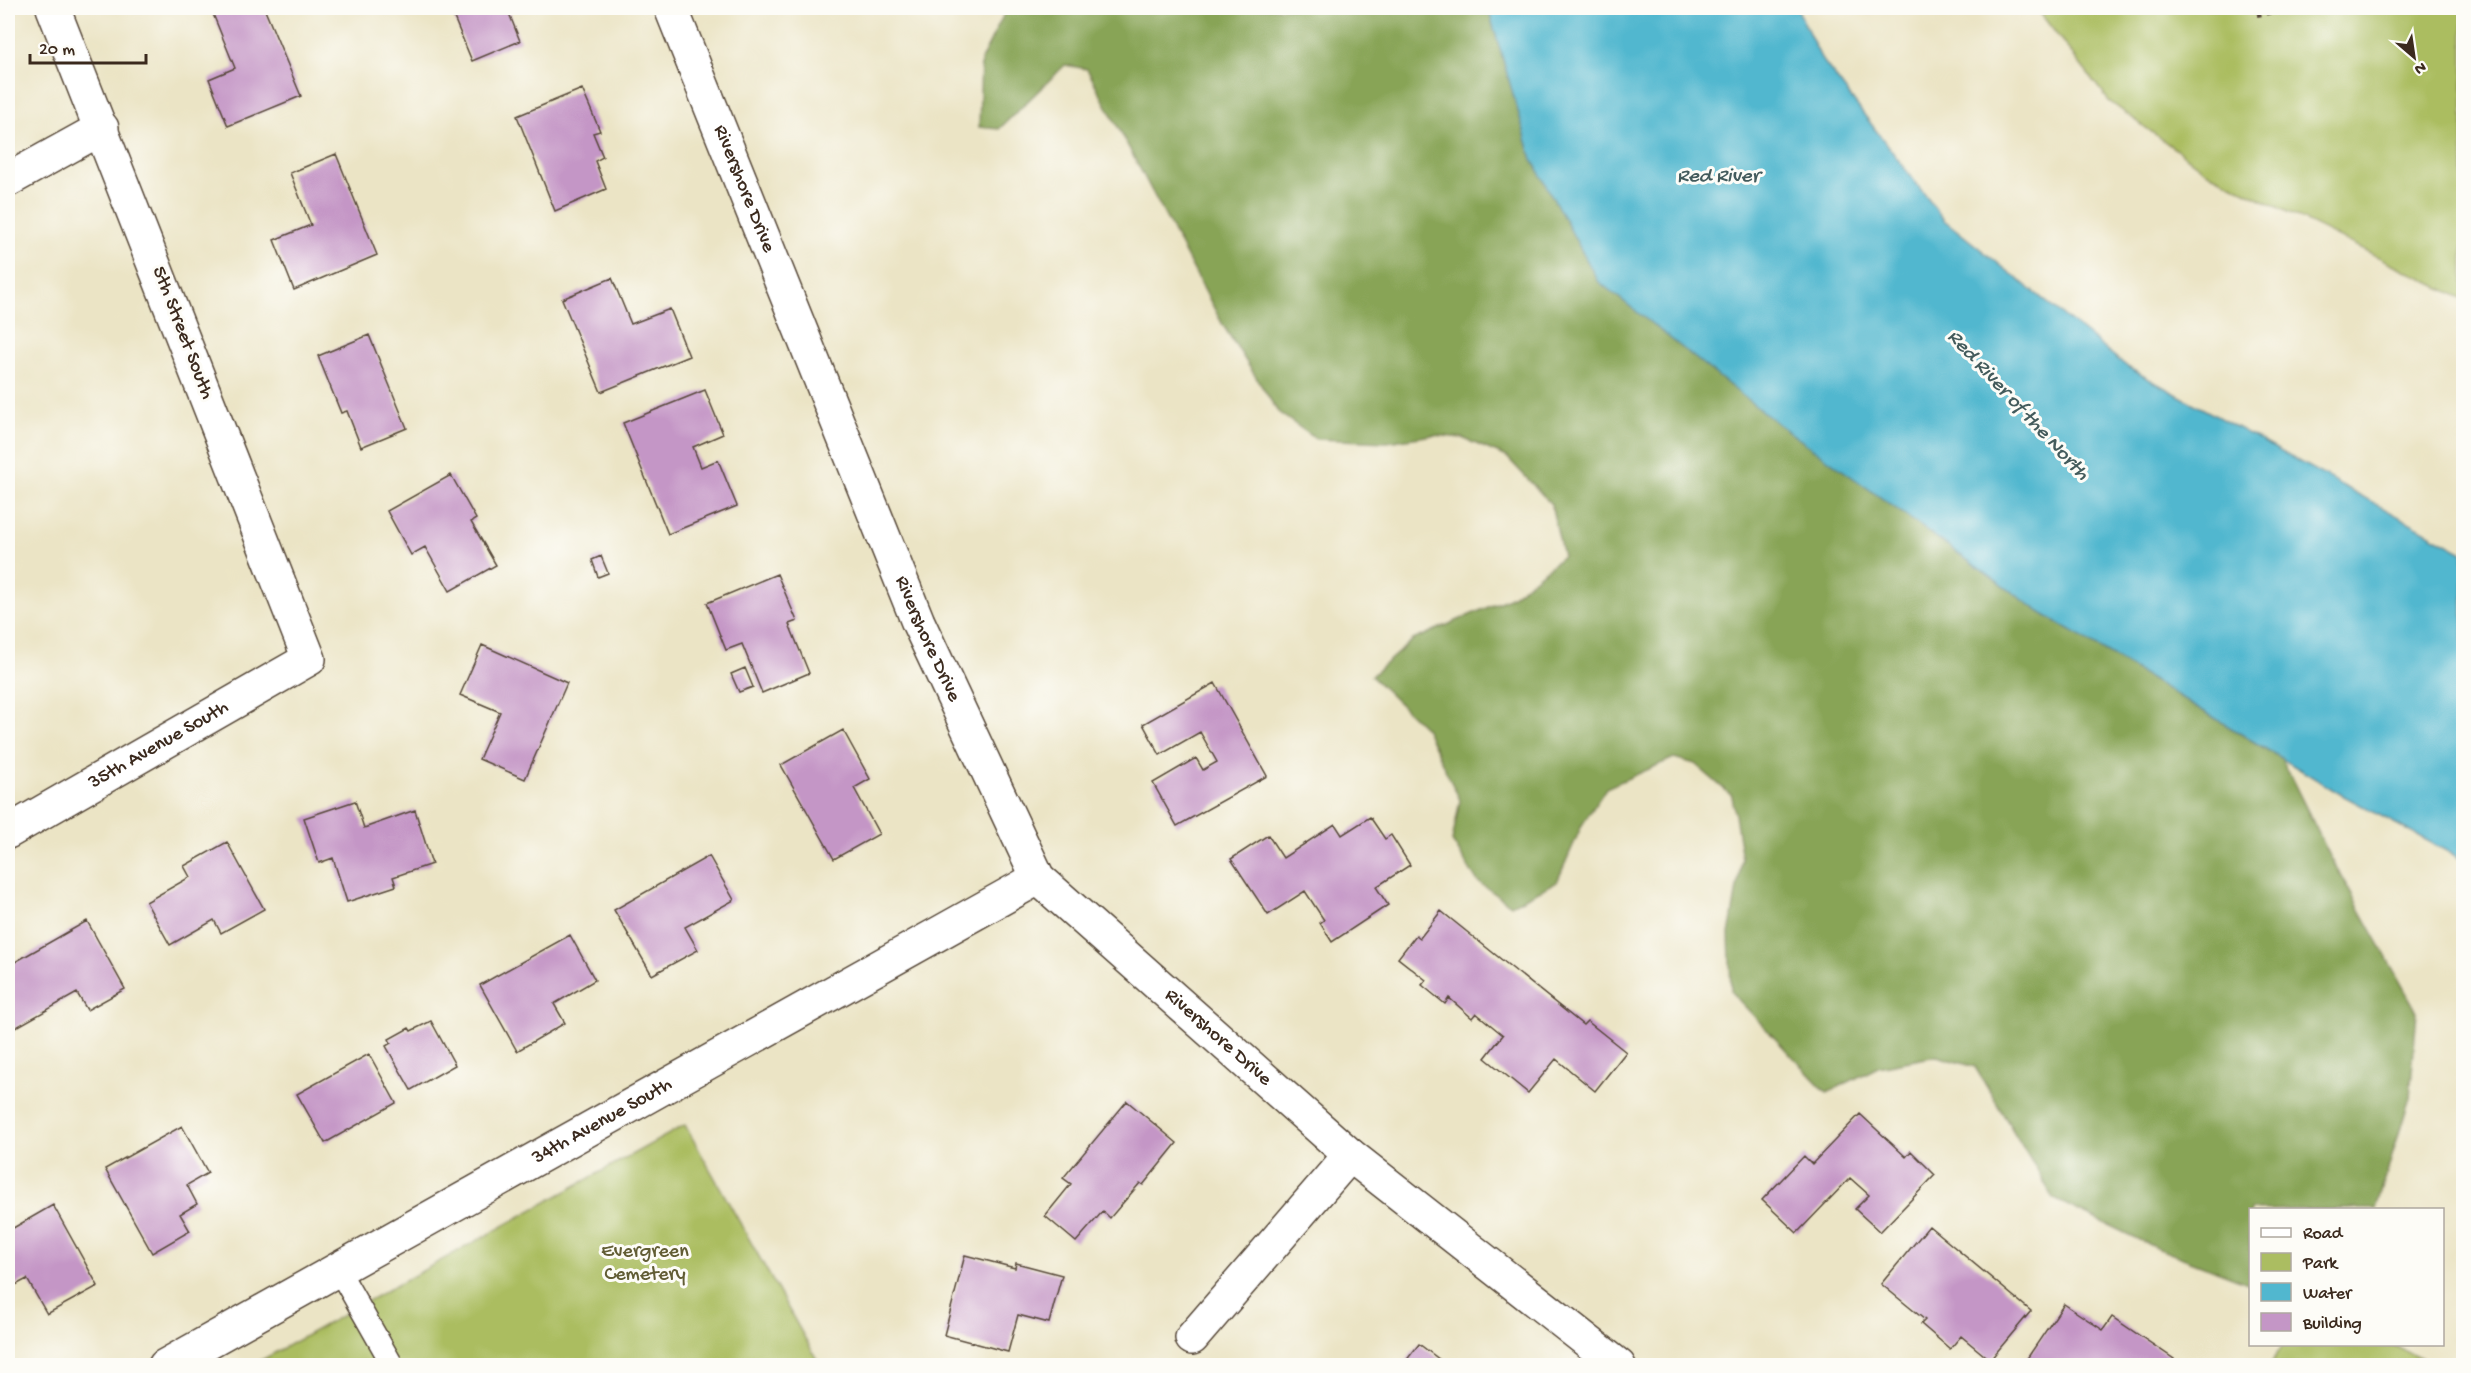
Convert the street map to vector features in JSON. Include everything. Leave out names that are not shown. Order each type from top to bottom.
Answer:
[{"type":"street","name":"5th Street South","points":[[54,8],[309,659]]},
{"type":"street","name":"Rivershore Drive","points":[[671,8],[918,622],[1038,878],[1350,1155],[1619,1365]]},
{"type":"street","points":[[8,180],[102,128]]},
{"type":"street","name":"35th Avenue South","points":[[8,832],[309,659]]},
{"type":"street","name":"34th Avenue South","points":[[165,1365],[1038,878]]},
{"type":"street","points":[[1192,1338],[1350,1155]]},
{"type":"lane","points":[[338,1269],[393,1365]]},
{"type":"path","points":[[2257,15],[2301,8]]},
{"type":"green space","points":[[1007,8],[1488,8],[1532,159],[1598,281],[1777,423],[2040,612],[2282,759],[2330,856],[2417,1012],[2410,1097],[2376,1208],[2249,1208],[2249,1284],[2154,1247],[2054,1199],[1975,1067],[1937,1056],[1878,1067],[1827,1093],[1731,992],[1729,934],[1742,859],[1732,796],[1695,764],[1674,758],[1606,788],[1582,825],[1557,882],[1511,905],[1477,881],[1452,841],[1460,800],[1425,728],[1371,676],[1413,640],[1511,597],[1563,556],[1551,504],[1507,457],[1462,438],[1433,435],[1387,442],[1316,439],[1278,412],[1223,325],[1087,69],[1065,65],[999,129],[979,127],[981,60]]},
{"type":"green space","points":[[2036,8],[2463,8],[2463,299],[2207,172],[2109,101]]},
{"type":"green space","name":"Evergreen Cemetery","points":[[685,1125],[820,1365],[251,1366]]},
{"type":"green space","points":[[2282,1346],[2395,1346],[2437,1365],[2270,1365]]},
{"type":"water","name":"Red River","points":[[1488,8],[1797,8],[1821,58],[1944,220],[2129,368],[2463,552],[2463,860],[2342,795],[2040,612],[1777,423],[1598,281],[1532,159]]},
{"type":"building","points":[[228,8],[264,8],[301,96],[228,126],[209,79],[235,68],[213,14]]},
{"type":"building","points":[[450,8],[507,8],[520,41],[472,61]]},
{"type":"building","points":[[582,89],[600,131],[593,133],[603,157],[595,161],[606,189],[555,211],[517,116]]},
{"type":"building","points":[[336,154],[377,255],[294,290],[274,240],[311,225],[290,173]]},
{"type":"building","points":[[612,278],[631,324],[670,309],[689,356],[601,392],[562,299]]},
{"type":"building","points":[[369,335],[407,428],[361,447],[347,411],[341,413],[318,356]]},
{"type":"building","points":[[705,390],[723,434],[693,447],[701,467],[718,460],[737,506],[668,534],[623,423]]},
{"type":"building","points":[[451,475],[476,519],[471,522],[496,565],[450,591],[425,547],[411,555],[387,511]]},
{"type":"building","points":[[601,556],[608,573],[598,577],[592,560]]},
{"type":"building","points":[[777,574],[797,621],[789,624],[809,673],[762,693],[742,644],[726,650],[707,603]]},
{"type":"building","points":[[482,645],[567,683],[525,779],[479,759],[500,712],[460,695]]},
{"type":"building","points":[[745,668],[753,687],[739,692],[731,674]]},
{"type":"building","points":[[1215,683],[1267,776],[1177,826],[1153,783],[1196,758],[1203,770],[1217,762],[1200,732],[1160,755],[1143,724]]},
{"type":"building","points":[[843,730],[870,779],[854,788],[879,834],[834,859],[781,765]]},
{"type":"building","points":[[355,801],[364,828],[415,810],[432,864],[393,877],[396,886],[347,902],[333,858],[319,863],[304,818]]},
{"type":"building","points":[[1370,817],[1385,839],[1391,835],[1410,865],[1376,887],[1388,905],[1332,942],[1320,923],[1324,920],[1305,891],[1268,915],[1231,859],[1268,835],[1283,858],[1335,824],[1342,835]]},
{"type":"building","points":[[227,842],[264,909],[221,933],[214,920],[170,945],[146,902],[190,877],[184,866]]},
{"type":"building","points":[[709,856],[734,900],[685,927],[698,950],[652,975],[614,910]]},
{"type":"building","points":[[1441,911],[1583,1025],[1587,1021],[1626,1052],[1595,1091],[1556,1059],[1528,1093],[1485,1058],[1503,1035],[1476,1013],[1472,1018],[1449,998],[1445,1004],[1422,985],[1426,980],[1398,958],[1416,935],[1420,938]]},
{"type":"building","points":[[87,921],[125,989],[87,1010],[77,993],[8,1032],[8,966]]},
{"type":"building","points":[[570,935],[595,980],[554,1004],[565,1023],[517,1051],[480,985]]},
{"type":"building","points":[[431,1021],[455,1065],[411,1090],[386,1046],[391,1043],[389,1039],[409,1028],[411,1031]]},
{"type":"building","points":[[369,1054],[396,1103],[325,1143],[297,1094]]},
{"type":"building","points":[[1127,1101],[1177,1143],[1143,1185],[1140,1183],[1110,1218],[1103,1211],[1076,1242],[1045,1216],[1071,1184],[1063,1178]]},
{"type":"building","points":[[1860,1114],[1906,1157],[1911,1151],[1935,1175],[1880,1232],[1855,1209],[1869,1195],[1850,1178],[1797,1233],[1762,1200],[1804,1156],[1812,1164]]},
{"type":"building","points":[[182,1126],[208,1173],[187,1185],[197,1204],[180,1214],[190,1231],[152,1253],[105,1169]]},
{"type":"building","points":[[53,1205],[98,1286],[47,1314],[27,1279],[8,1289],[8,1231]]},
{"type":"building","points":[[1929,1226],[2031,1311],[1990,1360],[1961,1336],[1950,1349],[1921,1324],[1925,1320],[1881,1284]]},
{"type":"building","points":[[965,1255],[1015,1268],[1016,1263],[1062,1275],[1049,1323],[1018,1315],[1008,1352],[944,1335]]},
{"type":"building","points":[[2064,1304],[2103,1330],[2112,1317],[2174,1359],[2170,1366],[2028,1366],[2024,1363]]},
{"type":"building","points":[[1419,1344],[1444,1363],[1442,1366],[1402,1366]]},
{"type":"water label","name":"Red River of the North","points":[[2017,406]]}]
